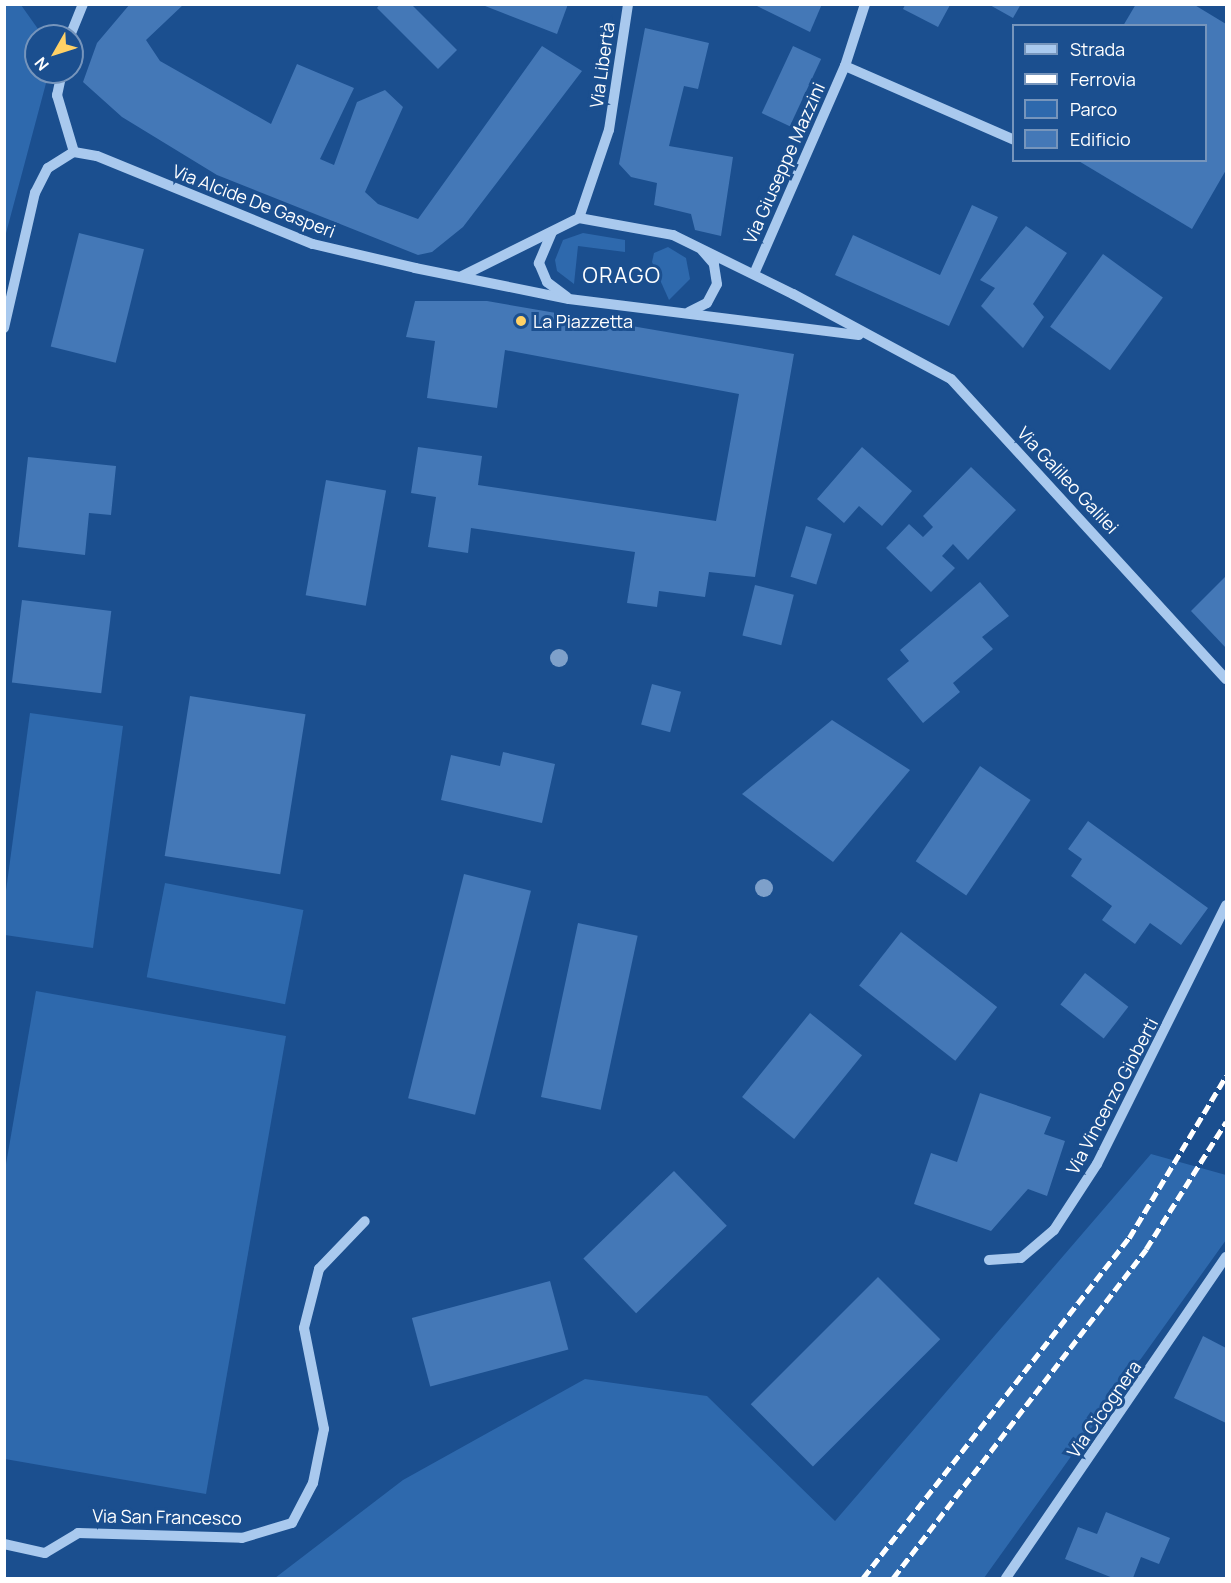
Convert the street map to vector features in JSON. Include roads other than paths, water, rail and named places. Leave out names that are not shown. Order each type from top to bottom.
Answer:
[{"type":"street","points":[[75,24],[83,4]]},
{"type":"street","name":"Via Libertà","points":[[579,218],[609,130],[628,4]]},
{"type":"street","name":"Via Giuseppe Mazzini","points":[[754,274],[845,66],[865,4]]},
{"type":"street","name":"Via Giuseppe Mazzini","points":[[845,66],[1012,139]]},
{"type":"street","points":[[4,328],[35,193],[48,168],[74,152],[57,95],[59,84]]},
{"type":"street","name":"Via Alcide De Gasperi","points":[[74,152],[97,156],[313,244],[568,299],[688,312],[782,329],[862,335]]},
{"type":"street","points":[[462,276],[507,257],[557,225],[579,218]]},
{"type":"street","name":"Via Galileo Galilei","points":[[579,218],[673,235],[698,245],[862,335],[951,379],[1227,679]]},
{"type":"street","points":[[557,225],[542,244],[538,263],[547,282],[568,299]]},
{"type":"street","points":[[688,312],[706,303],[717,284],[714,264],[698,245]]},
{"type":"street","name":"Via Vincenzo Gioberti","points":[[989,1260],[1021,1258],[1054,1230],[1097,1164],[1227,905]]},
{"type":"street","name":"Via San Francesco","points":[[4,1544],[45,1553],[78,1533],[242,1538],[292,1523],[313,1483],[324,1429],[304,1328],[319,1269],[365,1221]]},
{"type":"street","name":"Via Cicognera","points":[[1006,1578],[1227,1257]]},
{"type":"railway","points":[[863,1578],[1129,1238],[1226,1076]]},
{"type":"railway","points":[[893,1578],[1146,1249],[1226,1122]]},
{"type":"place","name":"La Piazzetta","points":[[521,321]]},
{"type":"district","name":"ORAGO","points":[[622,275]]}]
